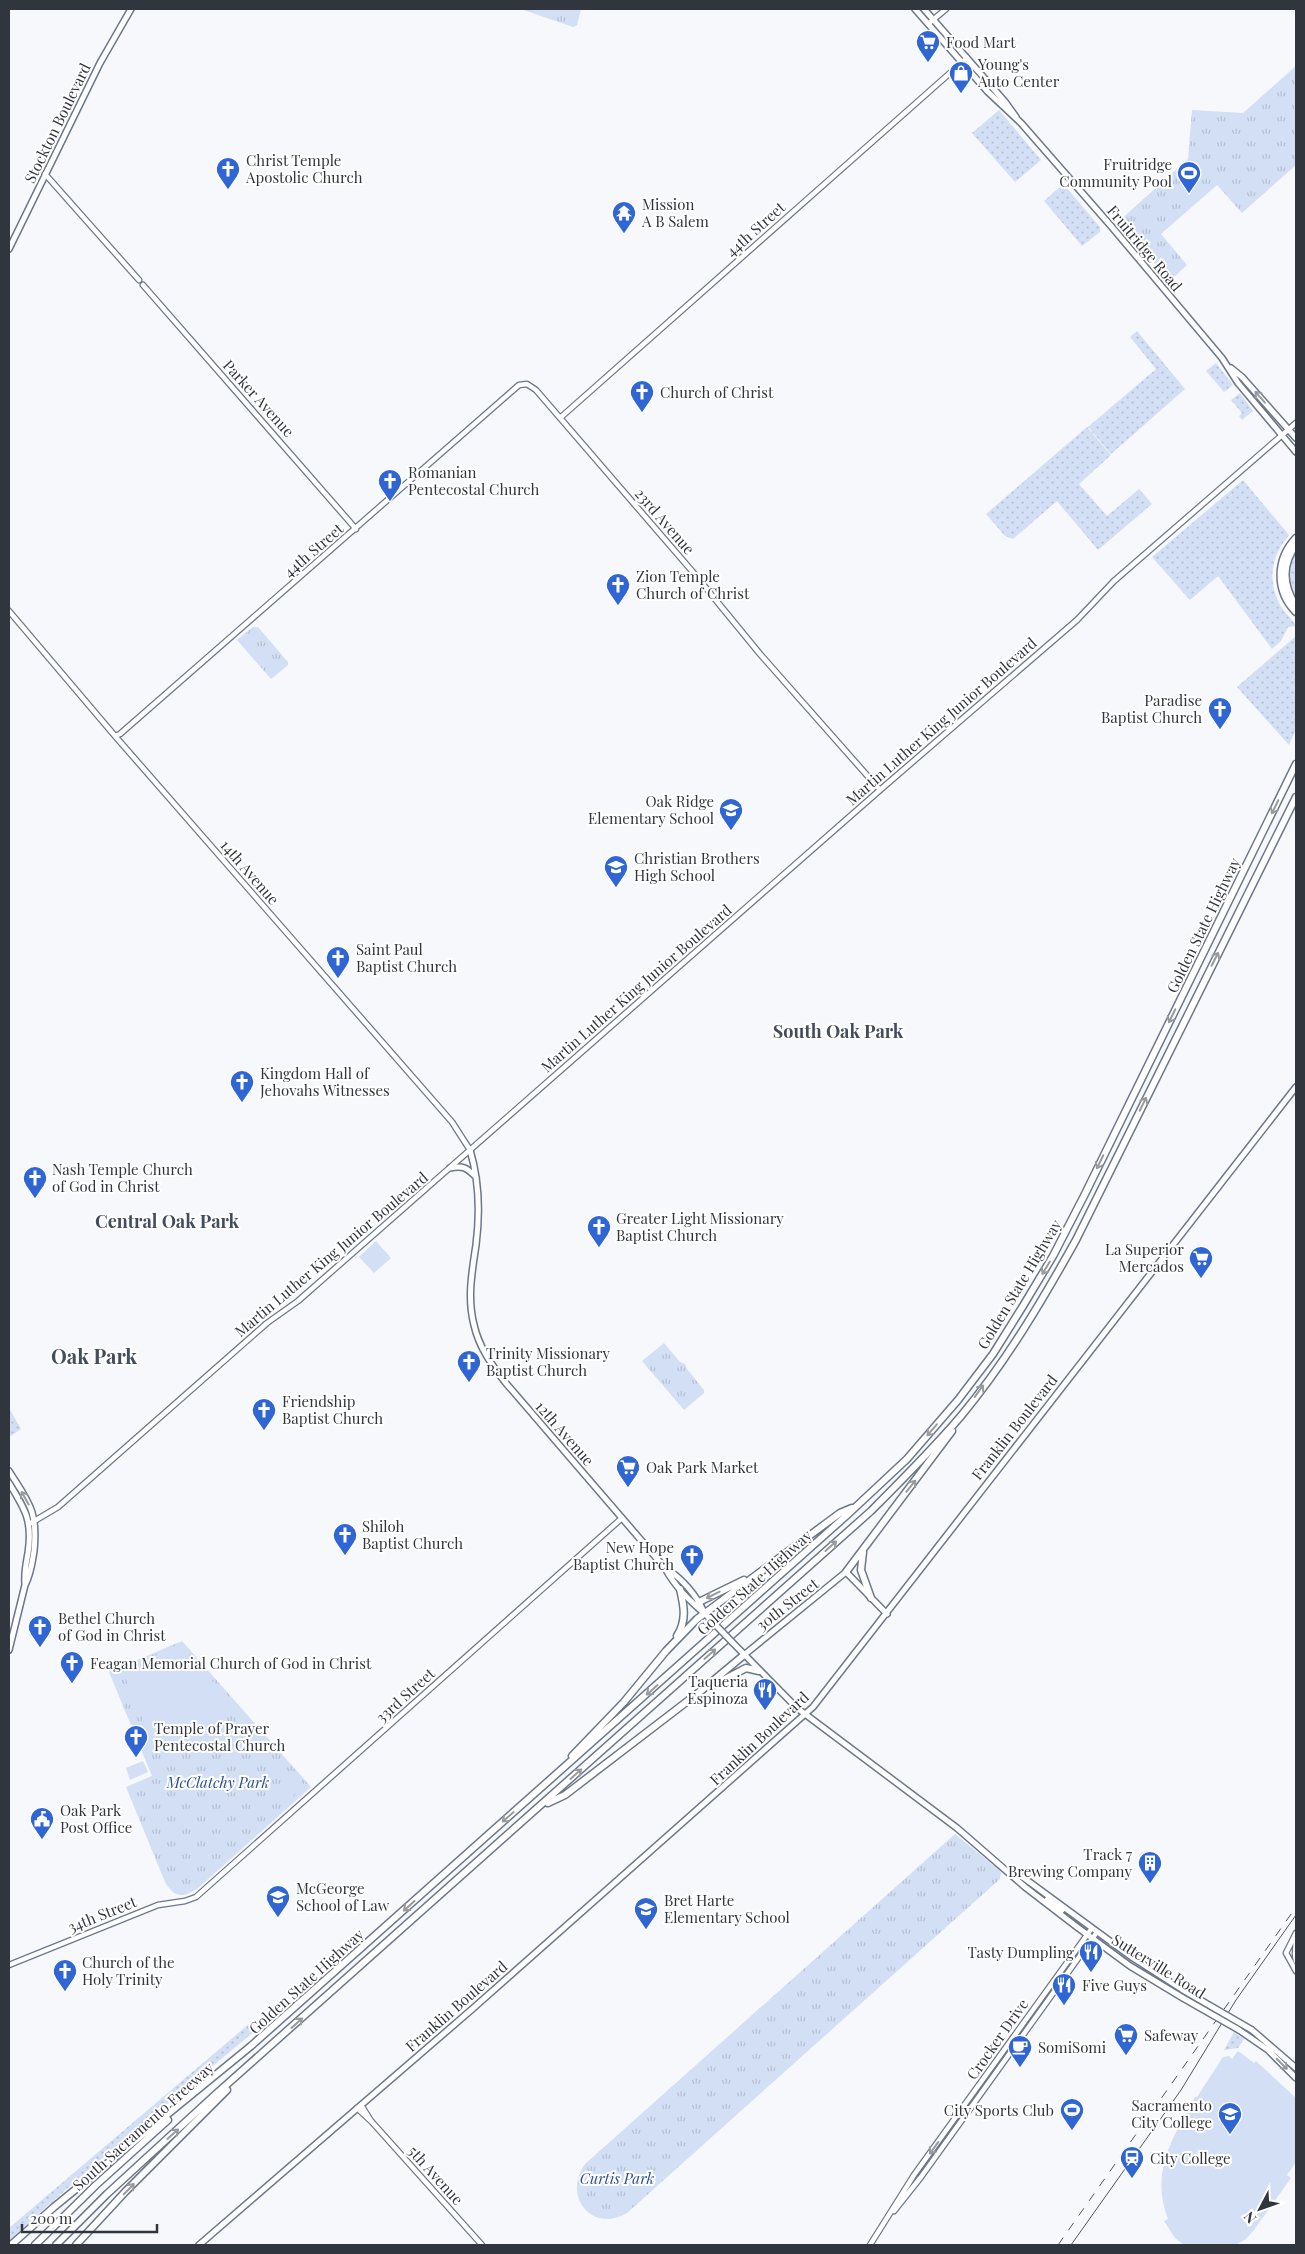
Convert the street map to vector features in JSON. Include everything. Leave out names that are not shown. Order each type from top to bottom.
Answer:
[{"type":"highway","points":[[1296,538],[1285,554],[1281,567],[1280,581],[1284,594],[1296,612]]},
{"type":"highway","points":[[1296,545],[1288,557],[1285,569],[1290,596],[1296,606]]},
{"type":"highway","name":"Golden State Highway","points":[[11,2245],[54,2207],[227,2068],[858,1506],[907,1459],[958,1400],[993,1354],[1053,1256],[1296,763]]},
{"type":"highway","name":"Golden State Highway","points":[[56,2245],[111,2190],[871,1511],[911,1472],[961,1416],[1017,1340],[1048,1291],[1098,1195],[1296,797]]},
{"type":"highway","points":[[1277,835],[1296,805]]},
{"type":"highway","points":[[846,1572],[927,1465],[961,1416]]},
{"type":"highway","points":[[545,1785],[629,1697],[674,1642],[759,1573],[840,1513],[858,1506]]},
{"type":"highway","points":[[864,1546],[861,1570],[871,1598]]},
{"type":"highway","points":[[699,1602],[759,1573]]},
{"type":"highway","points":[[674,1642],[684,1619],[684,1606],[680,1589]]},
{"type":"highway","points":[[540,1807],[565,1795],[702,1690],[742,1653]]},
{"type":"highway","points":[[702,1690],[745,1668],[760,1671]]},
{"type":"highway","points":[[76,2245],[126,2191],[260,2056]]},
{"type":"highway","name":"South Sacramento Freeway","points":[[34,2245],[96,2185],[227,2068]]},
{"type":"main road","name":"Stockton Boulevard","points":[[9,249],[100,63],[131,9]]},
{"type":"main road","name":"Fruitridge Road","points":[[915,9],[1001,106],[1021,124]]},
{"type":"main road","name":"Fruitridge Road","points":[[924,9],[1006,103],[1021,124],[1111,226],[1229,367],[1238,383],[1296,452]]},
{"type":"main road","name":"Fruitridge Road","points":[[1229,367],[1242,377],[1296,438]]},
{"type":"main road","name":"Franklin Boulevard","points":[[198,2245],[806,1715],[887,1614],[1296,1087]]},
{"type":"main road","name":"12th Avenue","points":[[470,1150],[476,1178],[478,1228],[470,1282],[470,1300],[478,1339],[492,1364],[622,1518],[666,1568],[676,1575],[699,1602],[706,1615]]},
{"type":"main road","points":[[450,1168],[465,1167],[476,1178]]},
{"type":"main road","points":[[9,1470],[26,1498],[33,1522],[30,1576],[25,1585],[9,1650]]},
{"type":"main road","points":[[9,1483],[33,1522]]},
{"type":"main road","name":"12th Avenue","points":[[666,1568],[671,1580],[694,1606],[706,1615],[806,1715]]},
{"type":"main road","points":[[846,1572],[887,1614]]},
{"type":"main road","name":"30th Street","points":[[742,1653],[846,1572]]},
{"type":"main road","name":"Sutterville Road","points":[[806,1715],[944,1818],[1087,1935],[1130,1966],[1240,2030],[1268,2050],[1296,2078]]},
{"type":"main road","name":"Sutterville Road","points":[[1010,1873],[1024,1878],[1133,1958],[1252,2030],[1296,2068]]},
{"type":"main road","points":[[1042,1900],[1047,1900],[1063,1911],[1067,1910]]},
{"type":"street","points":[[928,24],[946,9]]},
{"type":"street","name":"44th Street","points":[[560,418],[967,58]]},
{"type":"street","points":[[45,174],[139,280]]},
{"type":"street","name":"Parker Avenue","points":[[143,285],[356,528]]},
{"type":"street","name":"44th Street","points":[[115,736],[120,734],[213,654],[519,385],[527,384]]},
{"type":"street","name":"23rd Avenue","points":[[527,384],[536,390],[692,571],[760,654],[880,790]]},
{"type":"street","name":"Martin Luther King Junior Boulevard","points":[[33,1522],[58,1507],[267,1323],[298,1301],[880,790],[1083,615],[1114,582],[1296,423]]},
{"type":"street","name":"14th Avenue","points":[[9,611],[115,736],[452,1122],[470,1150]]},
{"type":"street","name":"33rd Street","points":[[204,1891],[622,1518]]},
{"type":"street","name":"34th Street","points":[[9,1965],[158,1905],[189,1900],[204,1891]]},
{"type":"street","name":"Crocker Drive","points":[[870,2245],[914,2175],[1092,1928]]},
{"type":"street","name":"Crocker Drive","points":[[889,2215],[921,2177],[1098,1932]]},
{"type":"street","points":[[1296,1933],[1287,1947],[1286,1956],[1296,1971]]},
{"type":"street","points":[[1296,1940],[1296,1961]]},
{"type":"street","name":"5th Avenue","points":[[359,2106],[482,2245]]},
{"type":"green space","points":[[521,9],[581,9],[577,25],[573,27]]},
{"type":"green space","points":[[1296,66],[1296,165],[1242,213],[1217,185],[1161,234],[1187,265],[1172,279],[1168,279],[1118,222],[1188,159],[1192,110],[1243,113]]},
{"type":"green space","points":[[999,110],[1041,160],[1015,182],[972,133]]},
{"type":"green space","name":"Fruitridge Community Pool","points":[[1191,185],[1198,193],[1187,203],[1180,195]]},
{"type":"green space","points":[[1061,186],[1065,186],[1100,227],[1100,232],[1082,246],[1044,201]]},
{"type":"green space","points":[[1137,331],[1185,389],[1111,454],[1088,427],[1156,369],[1130,337]]},
{"type":"green space","points":[[1216,363],[1233,385],[1224,392],[1206,371]]},
{"type":"green space","points":[[1240,393],[1253,411],[1242,420],[1239,416],[1242,413],[1231,400]]},
{"type":"green space","points":[[1087,427],[1111,455],[1079,484],[1107,516],[1139,489],[1152,504],[1098,550],[1057,501],[1013,539],[1005,536],[986,514]]},
{"type":"green space","points":[[1243,480],[1289,535],[1279,550],[1272,574],[1275,592],[1280,605],[1296,626],[1288,627],[1281,641],[1272,649],[1218,576],[1190,600],[1152,557]]},
{"type":"green space","points":[[1296,552],[1296,602],[1288,577],[1290,564]]},
{"type":"green space","points":[[253,627],[258,627],[288,662],[288,665],[271,679],[237,640]]},
{"type":"green space","points":[[1296,636],[1296,729],[1289,745],[1237,687]]},
{"type":"green space","points":[[376,1241],[391,1258],[374,1273],[359,1257]]},
{"type":"green space","points":[[664,1343],[680,1362],[685,1364],[704,1390],[704,1393],[684,1410],[642,1361]]},
{"type":"green space","points":[[9,1408],[21,1429],[9,1437]]},
{"type":"green space","name":"McClatchy Park","points":[[182,1641],[311,1787],[197,1889],[187,1894],[179,1895],[172,1891],[165,1882],[126,1787],[152,1776],[109,1672]]},
{"type":"green space","points":[[180,1645],[185,1647],[194,1666],[198,1664],[229,1700],[210,1723],[156,1746],[153,1744],[122,1670]]},
{"type":"green space","points":[[143,1761],[148,1772],[130,1780],[126,1768]]},
{"type":"green space","points":[[295,1775],[300,1779],[299,1790],[290,1799],[279,1797],[275,1793]]},
{"type":"green space","name":"Curtis Park","points":[[955,1834],[1001,1872],[1000,1879],[627,2213],[614,2218],[602,2219],[592,2215],[584,2208],[579,2199],[577,2188],[579,2176],[585,2164]]},
{"type":"green space","points":[[250,2023],[256,2030],[100,2160],[9,2241],[9,2228]]},
{"type":"green space","points":[[1234,2032],[1244,2039],[1238,2048],[1224,2050]]},
{"type":"green space","name":"Sacramento City College","points":[[1238,2051],[1254,2063],[1256,2061],[1296,2098],[1296,2162],[1287,2175],[1291,2178],[1246,2239],[1236,2245],[1184,2245],[1175,2238],[1164,2221],[1168,2219],[1163,2202],[1162,2185],[1166,2155],[1195,2097],[1197,2097],[1223,2057],[1229,2056],[1232,2059]]},
{"type":"tram line","points":[[1071,2245],[1181,2090],[1236,2000],[1296,1915]]},
{"type":"railway","points":[[1058,2245],[1296,1907]]},
{"type":"place","name":"Food Mart","points":[[928,63]]},
{"type":"place","name":"Young's Auto Center","points":[[961,94]]},
{"type":"place","name":"Christ Temple Apostolic Church","points":[[228,190]]},
{"type":"place","name":"Fruitridge Community Pool","points":[[1189,194]]},
{"type":"place","name":"Mission A B Salem","points":[[624,234]]},
{"type":"place","name":"Church of Christ","points":[[642,413]]},
{"type":"place","name":"Romanian Pentecostal Church","points":[[390,502]]},
{"type":"place","name":"Zion Temple Church of Christ","points":[[618,606]]},
{"type":"place","name":"Paradise Baptist Church","points":[[1220,730]]},
{"type":"place","name":"Oak Ridge Elementary School","points":[[731,831]]},
{"type":"place","name":"Christian Brothers High School","points":[[616,888]]},
{"type":"place","name":"Saint Paul Baptist Church","points":[[338,979]]},
{"type":"place","name":"Kingdom Hall of Jehovahs Witnesses","points":[[242,1103]]},
{"type":"place","name":"Nash Temple Church of God in Christ","points":[[35,1199]]},
{"type":"place","name":"Greater Light Missionary Baptist Church","points":[[599,1248]]},
{"type":"place","name":"La Superior Mercados","points":[[1201,1279]]},
{"type":"place","name":"Trinity Missionary Baptist Church","points":[[469,1383]]},
{"type":"place","name":"Friendship Baptist Church","points":[[264,1431]]},
{"type":"place","name":"Oak Park Market","points":[[628,1488]]},
{"type":"place","name":"Shiloh Baptist Church","points":[[345,1556]]},
{"type":"place","name":"New Hope Baptist Church","points":[[692,1577]]},
{"type":"place","name":"Bethel Church of God in Christ","points":[[40,1648]]},
{"type":"place","name":"Feagan Memorial Church of God in Christ","points":[[72,1684]]},
{"type":"place","name":"Taqueria Espinoza","points":[[765,1711]]},
{"type":"place","name":"Temple of Prayer Pentecostal Church","points":[[136,1758]]},
{"type":"place","name":"Oak Park Post Office","points":[[42,1840]]},
{"type":"place","name":"Track 7 Brewing Company","points":[[1150,1884]]},
{"type":"place","name":"McGeorge School of Law","points":[[278,1918]]},
{"type":"place","name":"Bret Harte Elementary School","points":[[646,1930]]},
{"type":"place","name":"Tasty Dumpling","points":[[1091,1973]]},
{"type":"place","name":"Church of the Holy Trinity","points":[[65,1992]]},
{"type":"place","name":"Five Guys","points":[[1064,2006]]},
{"type":"place","name":"Safeway","points":[[1126,2056]]},
{"type":"place","name":"SomiSomi","points":[[1020,2068]]},
{"type":"place","name":"City Sports Club","points":[[1072,2131]]},
{"type":"place","name":"Sacramento City College","points":[[1230,2135]]},
{"type":"place","name":"City College","points":[[1132,2179]]},
{"type":"district","name":"South Oak Park","points":[[838,1031]]},
{"type":"district","name":"Central Oak Park","points":[[167,1221]]},
{"type":"district","name":"Oak Park","points":[[94,1355]]}]
